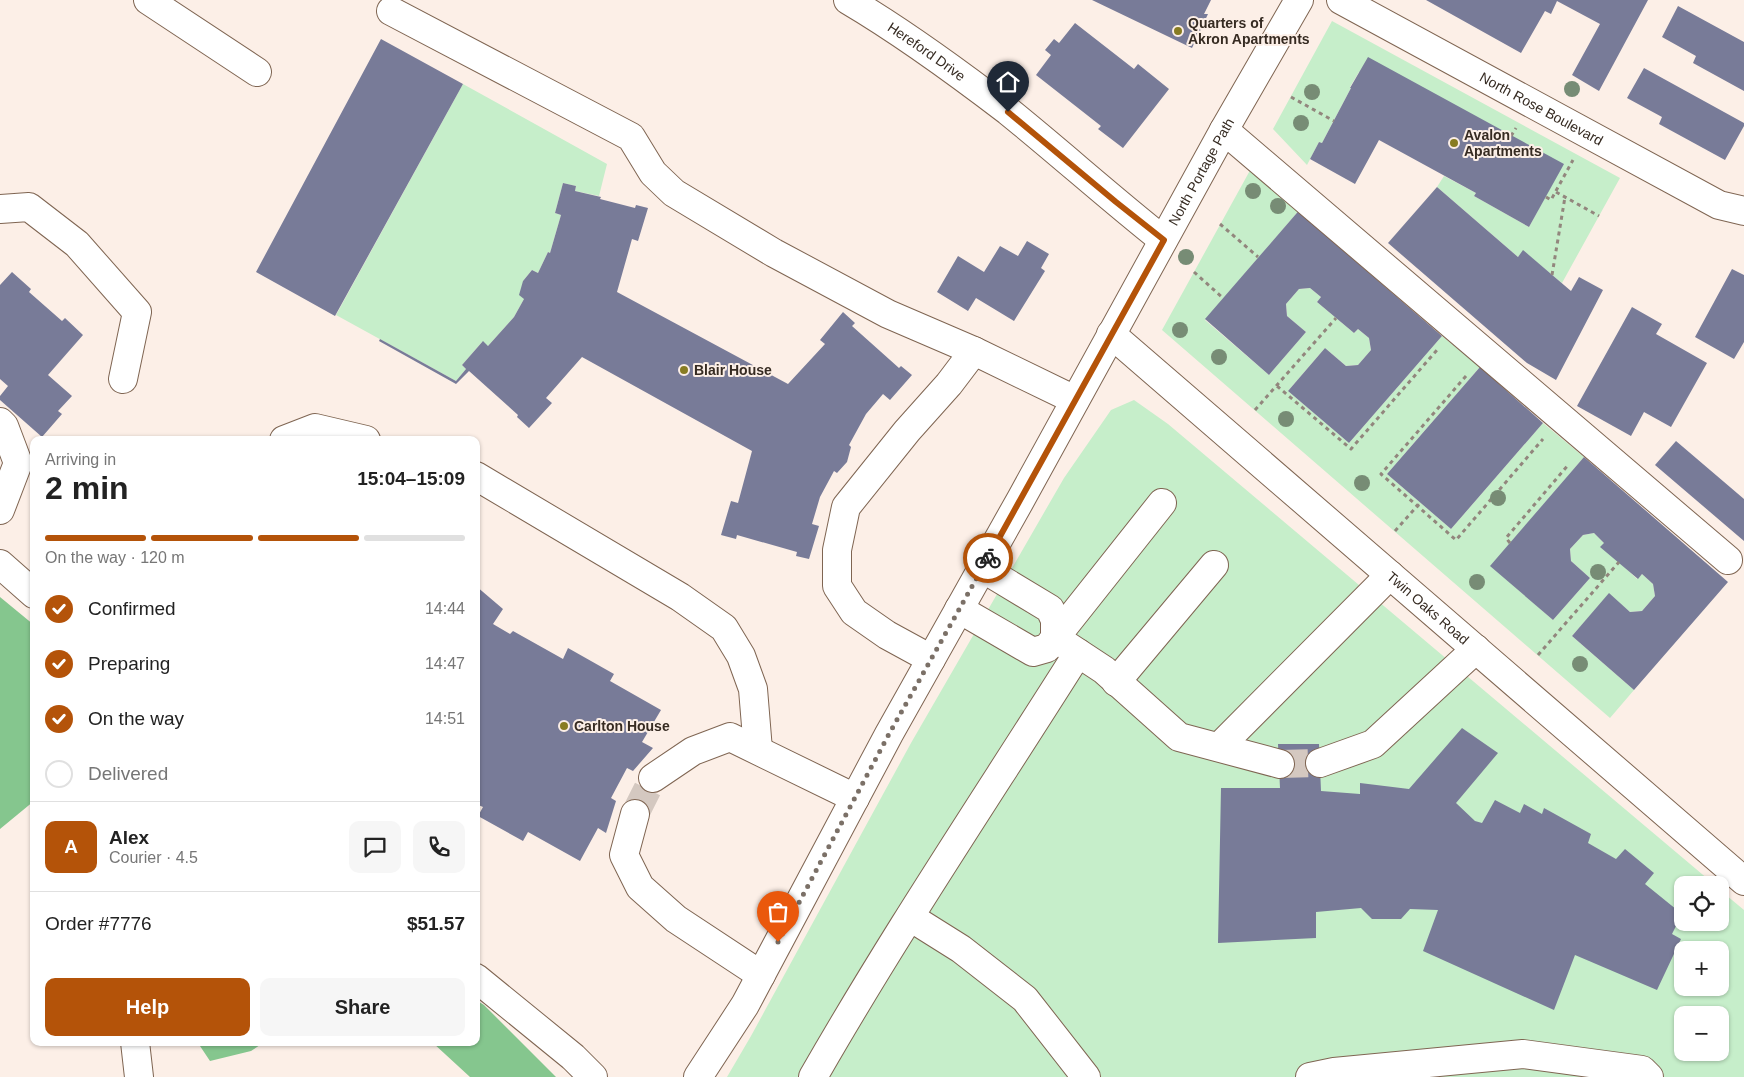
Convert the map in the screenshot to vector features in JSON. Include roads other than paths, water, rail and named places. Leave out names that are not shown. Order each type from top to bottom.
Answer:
[{"type":"main road","points":[[148,0],[257,72]]},
{"type":"main road","name":"Hereford Drive","points":[[848,0],[922,48],[1008,112],[1164,240]]},
{"type":"main road","name":"North Portage Path","points":[[698,1077],[761,975],[931,659],[1224,130],[1299,0]]},
{"type":"main road","name":"North Rose Boulevard","points":[[1341,0],[1719,204],[1744,211]]},
{"type":"main road","points":[[391,11],[632,138],[653,173],[674,193],[774,253],[888,314],[974,351],[1075,400]]},
{"type":"main road","points":[[1224,130],[1728,560]]},
{"type":"main road","points":[[0,209],[29,207],[77,244],[137,312],[123,379]]},
{"type":"main road","name":"Twin Oaks Road","points":[[1112,334],[1744,881]]},
{"type":"main road","points":[[931,659],[887,635],[854,612],[837,586],[836,550],[846,507],[906,431],[949,384],[974,351]]},
{"type":"main road","points":[[0,422],[4,426],[18,463],[0,510]]},
{"type":"main road","points":[[295,436],[316,428],[349,436]]},
{"type":"main road","points":[[480,478],[680,597],[724,628],[741,656],[753,689],[758,750]]},
{"type":"main road","points":[[959,609],[1033,652],[1047,648],[1162,503]]},
{"type":"main road","points":[[0,564],[30,590]]},
{"type":"main road","points":[[1116,682],[1214,565]]},
{"type":"main road","points":[[982,568],[1050,608],[1055,620],[1055,638]]},
{"type":"main road","points":[[1220,747],[1390,575]]},
{"type":"main road","points":[[1055,638],[1104,670],[1178,737],[1280,764]]},
{"type":"main road","points":[[1320,763],[1373,744],[1476,649]]},
{"type":"main road","points":[[813,1077],[850,1012],[1078,653]]},
{"type":"main road","points":[[654,778],[694,751],[730,737],[855,798]]},
{"type":"main road","points":[[635,814],[624,855],[640,887],[676,919],[761,975]]},
{"type":"main road","points":[[910,917],[960,949],[1025,999],[1086,1077]]},
{"type":"main road","points":[[480,981],[572,1057],[593,1077]]},
{"type":"main road","points":[[135,1046],[139,1077]]},
{"type":"main road","points":[[1310,1077],[1352,1070],[1524,1054],[1642,1070],[1649,1077]]},
{"type":"tunnel","points":[[1280,764],[1320,763]]},
{"type":"tunnel","points":[[635,814],[653,778]]},
{"type":"place","name":"Quarters of Akron Apartments","points":[[1178,31]]},
{"type":"place","name":"Avalon Apartments","points":[[1454,143]]},
{"type":"place","name":"Blair House","points":[[684,370]]},
{"type":"place","name":"Carlton House","points":[[564,726]]}]
